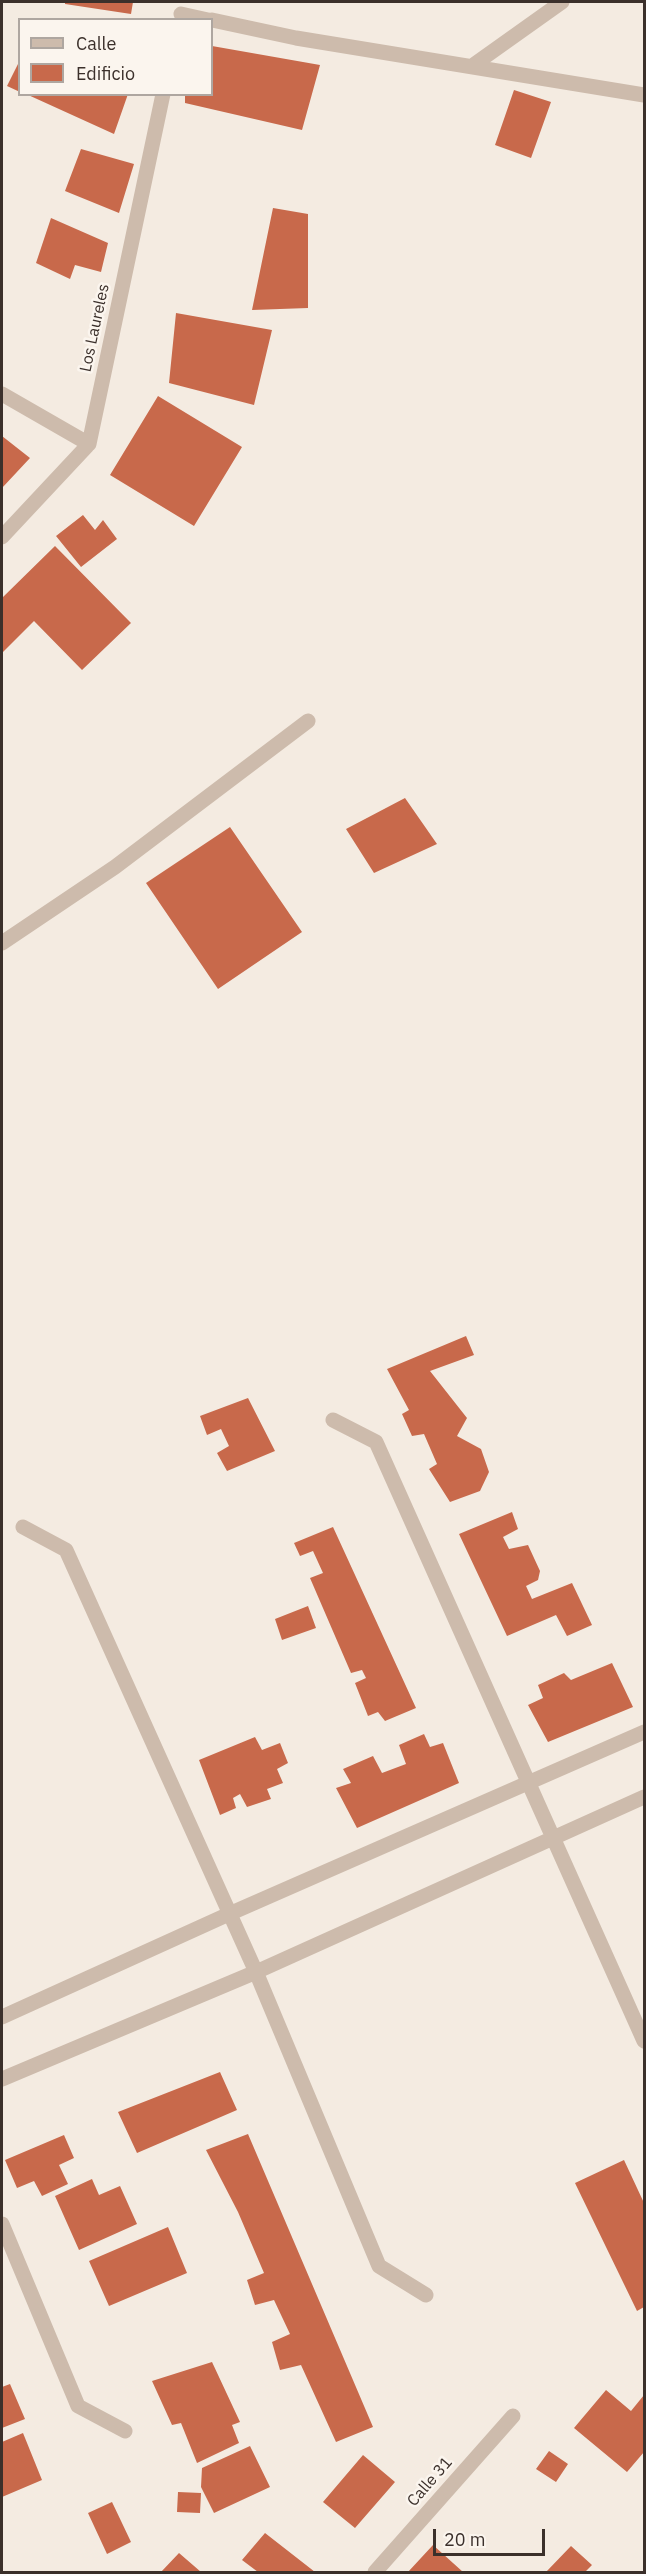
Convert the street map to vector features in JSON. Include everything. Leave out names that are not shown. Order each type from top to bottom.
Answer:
[{"type":"street","points":[[472,66],[562,2]]},
{"type":"street","points":[[181,12],[203,18]]},
{"type":"street","points":[[213,21],[296,38],[645,95]]},
{"type":"street","name":"Los Laureles","points":[[89,444],[163,96]]},
{"type":"street","points":[[2,394],[89,444],[2,537]]},
{"type":"street","points":[[2,943],[115,867],[308,721]]},
{"type":"street","points":[[333,1420],[376,1442],[645,2042]]},
{"type":"street","points":[[23,1527],[66,1550],[256,1972],[379,2266],[426,2295]]},
{"type":"street","points":[[2,2017],[228,1914],[645,1732]]},
{"type":"street","points":[[2,2079],[256,1972],[645,1797]]},
{"type":"street","points":[[2,2224],[78,2406],[125,2431]]},
{"type":"street","name":"Calle 31","points":[[375,2572],[513,2416]]},
{"type":"building","points":[[65,2],[133,2],[131,14],[65,4]]},
{"type":"building","points":[[213,46],[320,65],[302,130],[185,103],[185,96],[213,96]]},
{"type":"building","points":[[18,64],[18,91],[7,86]]},
{"type":"building","points":[[514,90],[551,102],[531,158],[495,145]]},
{"type":"building","points":[[30,96],[127,96],[114,134]]},
{"type":"building","points":[[81,149],[134,164],[119,213],[65,191]]},
{"type":"building","points":[[273,208],[308,214],[308,308],[252,310]]},
{"type":"building","points":[[51,218],[108,243],[101,272],[75,265],[70,279],[36,263]]},
{"type":"building","points":[[176,313],[272,330],[254,405],[169,383]]},
{"type":"building","points":[[158,396],[242,447],[194,526],[110,475]]},
{"type":"building","points":[[2,436],[30,458],[2,488]]},
{"type":"building","points":[[83,515],[95,530],[103,520],[117,539],[81,567],[56,536]]},
{"type":"building","points":[[55,546],[131,623],[82,670],[34,621],[2,653],[2,598]]},
{"type":"building","points":[[405,798],[437,844],[374,873],[346,829]]},
{"type":"building","points":[[230,827],[302,932],[218,989],[146,883]]},
{"type":"building","points":[[466,1336],[474,1355],[430,1371],[467,1418],[457,1436],[481,1449],[489,1472],[480,1491],[450,1502],[429,1469],[437,1464],[424,1434],[412,1436],[402,1414],[409,1410],[387,1369]]},
{"type":"building","points":[[248,1398],[275,1451],[227,1471],[217,1453],[229,1446],[221,1429],[207,1435],[200,1416]]},
{"type":"building","points":[[512,1512],[518,1529],[503,1537],[509,1549],[528,1545],[540,1571],[538,1580],[526,1586],[532,1599],[572,1583],[592,1625],[567,1636],[556,1615],[507,1636],[459,1534]]},
{"type":"building","points":[[333,1527],[416,1708],[385,1721],[378,1712],[368,1716],[355,1683],[366,1678],[362,1670],[351,1673],[310,1578],[323,1573],[313,1551],[300,1556],[294,1543]]},
{"type":"building","points":[[308,1606],[316,1628],[282,1640],[275,1619]]},
{"type":"building","points":[[612,1663],[633,1707],[548,1742],[528,1705],[543,1698],[538,1685],[564,1673],[571,1680]]},
{"type":"building","points":[[424,1734],[430,1747],[443,1743],[459,1783],[357,1828],[336,1788],[351,1783],[343,1769],[373,1756],[382,1773],[406,1764],[399,1745]]},
{"type":"building","points":[[255,1737],[262,1750],[280,1743],[288,1763],[277,1769],[283,1783],[267,1789],[271,1799],[247,1807],[240,1794],[233,1798],[236,1808],[220,1815],[199,1760]]},
{"type":"building","points":[[220,2072],[237,2110],[137,2153],[118,2112]]},
{"type":"building","points":[[248,2134],[373,2427],[336,2442],[301,2365],[280,2370],[272,2342],[290,2334],[274,2300],[255,2305],[247,2280],[264,2273],[238,2212],[206,2150]]},
{"type":"building","points":[[64,2135],[74,2158],[59,2165],[68,2184],[42,2196],[34,2181],[17,2188],[5,2160]]},
{"type":"building","points":[[624,2160],[644,2203],[644,2307],[637,2311],[575,2183]]},
{"type":"building","points":[[92,2179],[99,2195],[120,2186],[137,2224],[79,2250],[55,2196]]},
{"type":"building","points":[[168,2227],[187,2273],[109,2306],[89,2261]]},
{"type":"building","points":[[212,2362],[240,2422],[232,2425],[239,2443],[197,2463],[181,2423],[172,2425],[152,2381]]},
{"type":"building","points":[[10,2384],[25,2419],[2,2428],[2,2387]]},
{"type":"building","points":[[606,2390],[631,2411],[644,2395],[644,2452],[627,2472],[574,2428]]},
{"type":"building","points":[[23,2433],[42,2480],[2,2497],[2,2442]]},
{"type":"building","points":[[250,2446],[270,2487],[214,2513],[201,2487],[202,2468]]},
{"type":"building","points":[[549,2451],[568,2464],[556,2482],[536,2469]]},
{"type":"building","points":[[363,2455],[395,2482],[355,2528],[323,2502]]},
{"type":"building","points":[[178,2492],[201,2493],[200,2513],[177,2512]]},
{"type":"building","points":[[112,2502],[131,2542],[107,2554],[88,2513]]},
{"type":"building","points":[[265,2533],[315,2572],[258,2572],[242,2560]]},
{"type":"building","points":[[433,2545],[463,2572],[408,2572]]},
{"type":"building","points":[[571,2546],[592,2565],[585,2572],[546,2572]]},
{"type":"building","points":[[179,2553],[201,2572],[161,2572]]}]
